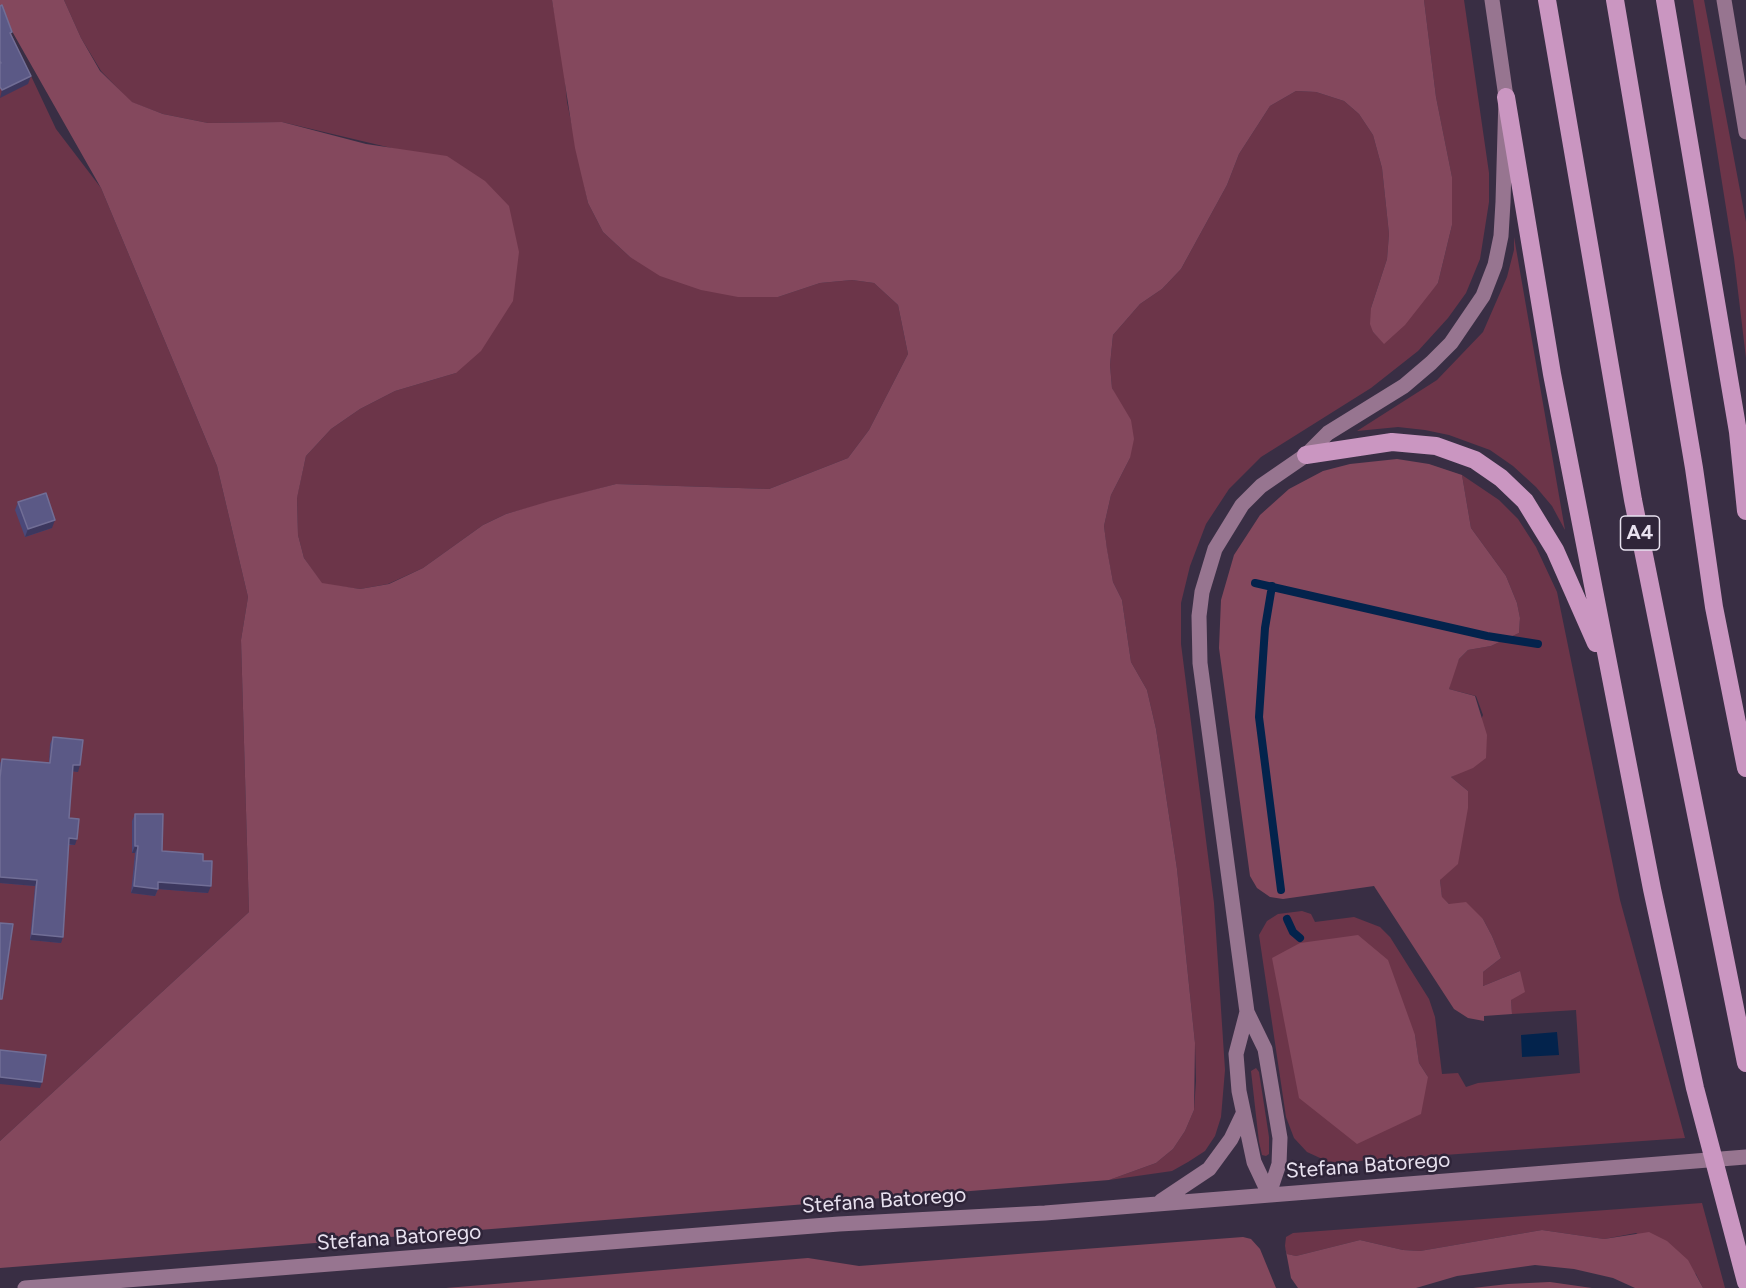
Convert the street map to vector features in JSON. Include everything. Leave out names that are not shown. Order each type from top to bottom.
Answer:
[{"type":"highway","name":"A4","points":[[1547,0],[1633,500],[1746,1063]]},
{"type":"highway","points":[[1615,0],[1694,468],[1714,607],[1746,768]]},
{"type":"highway","points":[[1665,0],[1738,432],[1746,511]]},
{"type":"highway","points":[[1506,97],[1552,374],[1609,675],[1695,1088],[1746,1282]]},
{"type":"highway","points":[[1306,455],[1392,442],[1437,446],[1475,460],[1501,478],[1526,501],[1555,550],[1609,675]]},
{"type":"street","points":[[1269,1194],[1279,1164],[1279,1125],[1265,1049],[1247,1012],[1200,663],[1199,616],[1207,570],[1228,524],[1261,486],[1306,455],[1328,433],[1404,386],[1431,363],[1451,343],[1483,296],[1495,265],[1501,236],[1506,97],[1491,0]]},
{"type":"street","points":[[1724,0],[1746,132]]},
{"type":"street","points":[[1247,1012],[1236,1054],[1242,1114],[1258,1174],[1269,1194]]},
{"type":"street","points":[[1158,1202],[1209,1169],[1231,1139],[1242,1114]]},
{"type":"street","name":"Stefana Batorego","points":[[25,1288],[839,1224],[1045,1213],[1158,1202],[1746,1157]]},
{"type":"shaded area","points":[[0,0],[64,0],[81,38],[100,71],[132,102],[163,114],[208,123],[282,122],[366,144],[447,156],[485,181],[509,206],[519,252],[513,301],[481,351],[456,373],[395,391],[360,409],[331,429],[306,456],[297,498],[298,535],[304,558],[322,583],[360,589],[389,584],[423,568],[483,525],[506,514],[550,501],[616,484],[769,489],[848,458],[869,430],[908,354],[898,305],[874,283],[852,280],[820,283],[778,297],[738,297],[701,290],[660,276],[630,257],[603,232],[588,203],[575,148],[552,0],[1424,0],[1436,97],[1452,177],[1452,225],[1438,283],[1405,325],[1384,344],[1373,332],[1370,324],[1371,308],[1387,259],[1389,234],[1382,168],[1373,135],[1359,114],[1344,101],[1316,92],[1296,91],[1270,106],[1239,154],[1227,185],[1181,269],[1162,289],[1140,304],[1113,335],[1110,365],[1112,388],[1131,420],[1134,439],[1130,458],[1111,495],[1104,526],[1113,582],[1122,600],[1131,662],[1147,690],[1156,729],[1177,869],[1195,1043],[1194,1110],[1185,1131],[1173,1149],[1156,1163],[1109,1180],[0,1268],[0,1141],[249,912],[241,640],[248,597],[217,466],[101,188],[0,10]]},
{"type":"shaded area","points":[[64,0],[552,0],[563,60],[567,102],[588,203],[603,232],[630,257],[778,297],[820,283],[852,280],[874,283],[898,305],[908,354],[869,430],[848,458],[769,489],[616,484],[506,514],[483,525],[423,568],[388,584],[360,589],[322,584],[304,558],[298,535],[297,497],[306,456],[331,429],[360,409],[395,391],[456,373],[404,151],[282,122],[208,123],[163,114],[131,102],[101,71],[81,38]]},
{"type":"shaded area","points":[[1424,0],[1464,0],[1489,173],[1489,202],[1480,259],[1466,293],[1448,318],[1418,351],[1371,388],[1261,457],[1229,489],[1206,524],[1190,566],[1181,603],[1181,644],[1214,903],[1225,1070],[1221,1117],[1215,1136],[1205,1151],[1172,1171],[1109,1180],[1156,1163],[1173,1149],[1185,1131],[1194,1110],[1196,1081],[1195,1043],[1177,869],[1156,729],[1147,690],[1131,662],[1122,600],[1113,582],[1104,526],[1111,495],[1130,458],[1117,399],[1112,388],[1110,365],[1113,335],[1140,304],[1162,289],[1181,269],[1227,185],[1239,154],[1270,106],[1296,91],[1316,92],[1344,101],[1359,114],[1373,135],[1382,168],[1389,234],[1387,259],[1371,308],[1373,332],[1384,343],[1438,283],[1452,225],[1452,177],[1436,97]]},
{"type":"shaded area","points":[[1693,0],[1704,0],[1746,222],[1746,358],[1734,258]]},
{"type":"shaded area","points":[[0,10],[56,129],[101,188],[217,466],[248,597],[241,640],[249,912],[0,1141]]},
{"type":"shaded area","points":[[1514,237],[1565,530],[1552,506],[1536,487],[1513,466],[1490,450],[1449,435],[1425,430],[1398,427],[1357,431],[1437,380],[1483,332],[1507,277],[1514,250]]},
{"type":"shaded area","points":[[1397,459],[1429,464],[1462,475],[1471,528],[1506,576],[1517,603],[1520,618],[1519,633],[1491,646],[1468,650],[1459,659],[1449,689],[1475,696],[1487,735],[1486,758],[1473,768],[1451,777],[1468,791],[1468,808],[1458,864],[1440,880],[1442,897],[1449,904],[1466,902],[1483,919],[1492,936],[1501,958],[1483,972],[1483,986],[1520,971],[1525,992],[1511,1000],[1512,1014],[1484,1016],[1484,1021],[1468,1018],[1454,1009],[1374,886],[1283,899],[1270,897],[1257,888],[1250,876],[1219,648],[1221,600],[1234,555],[1260,515],[1289,489],[1323,471],[1350,464]]},
{"type":"shaded area","points":[[1462,475],[1499,500],[1518,519],[1536,547],[1557,592],[1620,900],[1685,1138],[1331,1163],[1307,1152],[1294,1138],[1286,1117],[1259,935],[1267,921],[1278,914],[1302,911],[1311,914],[1315,922],[1354,917],[1380,927],[1390,937],[1429,999],[1435,1017],[1442,1074],[1458,1073],[1466,1087],[1478,1083],[1580,1073],[1576,1010],[1512,1014],[1511,1000],[1520,971],[1483,986],[1483,972],[1501,958],[1492,936],[1483,919],[1449,904],[1442,898],[1440,880],[1468,791],[1451,777],[1459,773],[1483,715],[1476,696],[1449,689],[1453,671],[1459,659],[1468,650],[1491,646],[1519,633],[1520,618],[1517,603],[1506,576],[1471,528]],"holes":[[[1272,958],[1415,1035],[1419,1063],[1428,1077]]]},
{"type":"shaded area","points":[[1358,935],[1388,960],[1415,1035],[1419,1063],[1428,1077],[1421,1114],[1357,1144],[1299,1098],[1272,958],[1300,943]]},
{"type":"shaded area","points":[[1256,1068],[1259,1072],[1269,1137],[1269,1154],[1266,1156],[1262,1155],[1259,1142],[1251,1071]]},
{"type":"shaded area","points":[[1702,1203],[1725,1288],[1703,1288],[1696,1274],[1636,1233],[1604,1239],[1542,1230],[1420,1251],[1403,1250],[1360,1240],[1296,1256],[1287,1254],[1285,1246],[1286,1237],[1293,1233]]},
{"type":"shaded area","points":[[1542,1230],[1604,1239],[1649,1232],[1667,1241],[1688,1260],[1703,1288],[1635,1288],[1613,1278],[1574,1269],[1535,1265],[1457,1276],[1416,1288],[1298,1288],[1291,1278],[1285,1246],[1287,1254],[1296,1256],[1360,1240],[1403,1250],[1420,1251]]},
{"type":"shaded area","points":[[1243,1237],[1251,1239],[1260,1249],[1276,1288],[446,1288],[808,1258],[859,1266]]},
{"type":"shaded area","points":[[1550,1282],[1592,1288],[1473,1288],[1508,1284]]},
{"type":"water","points":[[1557,1032],[1559,1055],[1522,1057],[1521,1035]]},
{"type":"building","points":[[2,5],[12,32],[10,33],[31,76],[2,90],[0,87],[0,6]]},
{"type":"building","points":[[46,493],[55,520],[28,529],[18,502]]},
{"type":"building","points":[[53,737],[83,740],[80,765],[73,765],[69,818],[79,819],[77,839],[69,838],[63,937],[32,934],[37,880],[0,877],[2,759],[50,763]]},
{"type":"building","points":[[135,814],[163,814],[162,851],[203,854],[203,861],[212,861],[211,886],[158,882],[158,889],[134,886],[138,846],[135,846]]},
{"type":"building","points":[[0,923],[13,924],[2,999],[0,999]]},
{"type":"building","points":[[0,1050],[46,1055],[42,1082],[0,1077]]},
{"type":"waterway","points":[[1255,583],[1487,636],[1538,644]]},
{"type":"waterway","points":[[1272,586],[1265,628],[1259,717],[1281,890]]},
{"type":"waterway","points":[[1287,919],[1293,932],[1300,938]]}]
